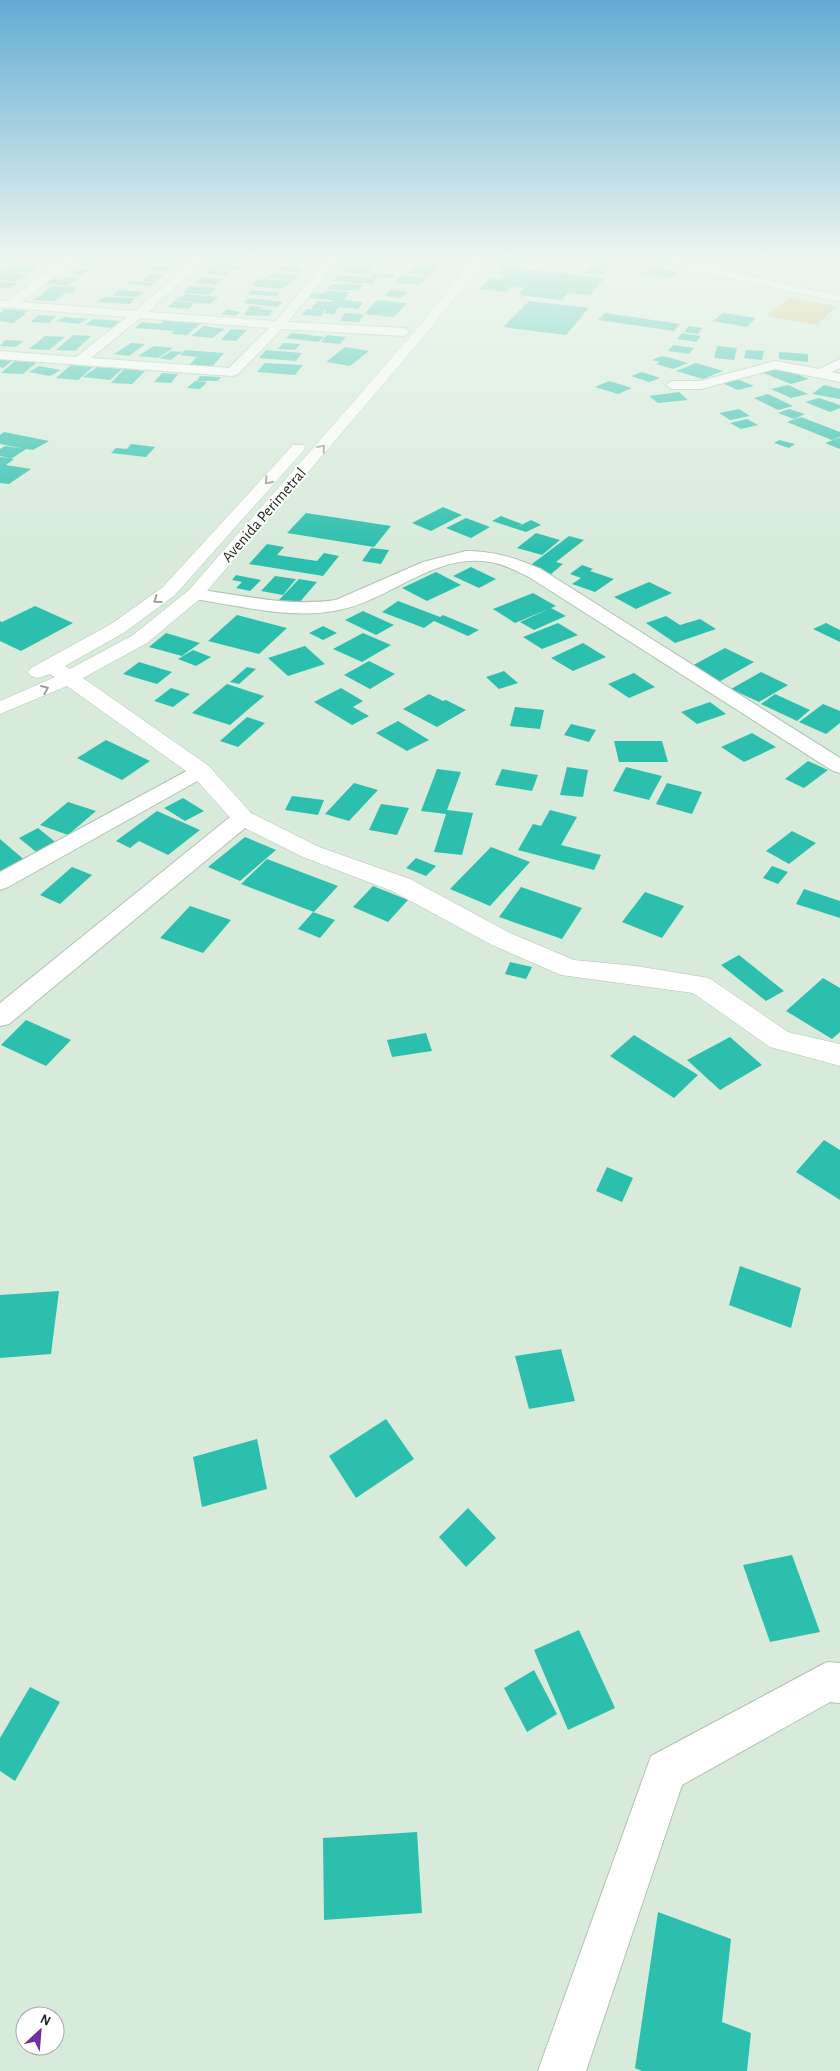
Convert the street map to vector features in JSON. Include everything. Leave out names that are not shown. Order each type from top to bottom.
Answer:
[{"type":"main road","points":[[343,398],[380,358]]},
{"type":"main road","name":"Avenida Perimetral","points":[[26,677],[61,672],[140,639],[195,594],[399,358]]},
{"type":"main road","name":"Avenida Perimetral","points":[[0,708],[61,672],[169,591],[310,435]]},
{"type":"main road","points":[[61,672],[201,771],[243,818],[310,852],[401,885],[501,939],[570,969],[636,975],[700,985],[780,1040],[840,1055]]},
{"type":"street","points":[[35,358],[232,372],[246,358]]},
{"type":"street","points":[[79,361],[83,358]]},
{"type":"street","points":[[821,373],[840,363]]},
{"type":"street","points":[[672,385],[701,386],[764,367],[775,366],[840,378]]},
{"type":"street","points":[[195,594],[293,607],[338,605],[445,561],[475,556],[506,561],[536,573],[840,767]]},
{"type":"street","points":[[0,882],[201,771]]},
{"type":"street","points":[[0,1016],[243,818]]},
{"type":"street","points":[[562,2071],[666,1770],[826,1682],[840,1683]]},
{"type":"building","points":[[161,358],[174,358],[170,360]]},
{"type":"building","points":[[196,358],[220,358],[212,367],[189,365]]},
{"type":"building","points":[[259,358],[299,358],[296,361]]},
{"type":"building","points":[[332,358],[361,358],[350,366],[326,362]]},
{"type":"building","points":[[658,358],[669,358],[688,363],[673,369],[656,364],[660,362],[652,360]]},
{"type":"building","points":[[714,358],[735,358],[734,360]]},
{"type":"building","points":[[744,358],[763,358],[762,360]]},
{"type":"building","points":[[808,358],[808,362],[779,359]]},
{"type":"building","points":[[0,359],[13,360],[3,368],[0,367]]},
{"type":"building","points":[[15,361],[37,362],[23,374],[1,373]]},
{"type":"building","points":[[265,363],[303,365],[295,375],[257,372]]},
{"type":"building","points":[[696,363],[723,371],[703,379],[676,371]]},
{"type":"building","points":[[71,365],[93,367],[78,380],[56,378]]},
{"type":"building","points":[[39,366],[61,370],[50,376],[29,372]]},
{"type":"building","points":[[777,366],[809,379],[791,384],[759,371]]},
{"type":"building","points":[[97,367],[122,369],[110,380],[83,377]]},
{"type":"building","points":[[124,369],[145,371],[132,384],[111,383]]},
{"type":"building","points":[[642,372],[660,378],[649,382],[631,376]]},
{"type":"building","points":[[162,373],[178,374],[171,383],[154,382]]},
{"type":"building","points":[[200,376],[221,377],[218,381],[197,381]]},
{"type":"building","points":[[737,379],[754,386],[738,390],[722,383]]},
{"type":"building","points":[[195,381],[207,382],[200,389],[187,388]]},
{"type":"building","points":[[609,381],[632,388],[618,394],[595,387]]},
{"type":"building","points":[[788,385],[808,394],[791,398],[771,389]]},
{"type":"building","points":[[824,385],[840,389],[840,399],[812,394]]},
{"type":"building","points":[[679,392],[688,400],[658,403],[649,396]]},
{"type":"building","points":[[768,394],[793,406],[778,410],[754,398]]},
{"type":"building","points":[[819,398],[840,405],[840,408],[830,412],[805,402]]},
{"type":"building","points":[[739,409],[750,416],[730,420],[719,413]]},
{"type":"building","points":[[789,409],[805,414],[794,419],[778,413]]},
{"type":"building","points":[[801,417],[840,432],[840,437],[832,440],[787,422]]},
{"type":"building","points":[[747,419],[758,425],[741,429],[730,423]]},
{"type":"building","points":[[4,432],[49,441],[33,450],[26,449],[11,459],[14,459],[6,465],[31,469],[9,484],[0,483],[0,457],[9,458],[0,456],[0,449],[5,446],[24,449],[0,444],[0,435]]},
{"type":"building","points":[[840,438],[840,449],[825,443],[836,439]]},
{"type":"building","points":[[779,440],[795,444],[789,448],[774,443]]},
{"type":"building","points":[[131,444],[155,447],[146,457],[111,453],[116,448],[127,449]]},
{"type":"building","points":[[443,507],[462,515],[431,531],[412,523]]},
{"type":"building","points":[[306,513],[391,526],[374,547],[287,533]]},
{"type":"building","points":[[501,516],[522,524],[517,527],[531,520],[541,525],[526,532],[492,521]]},
{"type":"building","points":[[466,518],[490,527],[471,538],[446,528]]},
{"type":"building","points":[[536,533],[560,540],[542,555],[517,548]]},
{"type":"building","points":[[569,536],[584,540],[556,562],[563,564],[551,574],[528,567]]},
{"type":"building","points":[[267,544],[284,547],[277,555],[317,561],[324,553],[339,556],[323,576],[249,564]]},
{"type":"building","points":[[371,548],[389,550],[381,564],[362,561]]},
{"type":"building","points":[[582,565],[593,569],[590,571],[614,579],[595,592],[572,584],[581,578],[570,574]]},
{"type":"building","points":[[471,567],[496,579],[479,588],[453,576]]},
{"type":"building","points":[[436,572],[461,585],[427,601],[402,588]]},
{"type":"building","points":[[236,575],[261,580],[250,591],[236,588],[242,582],[232,580]]},
{"type":"building","points":[[275,576],[296,579],[283,595],[261,591]]},
{"type":"building","points":[[299,579],[317,582],[298,604],[279,600]]},
{"type":"building","points":[[649,582],[672,593],[636,609],[614,597]]},
{"type":"building","points":[[533,593],[556,606],[515,623],[493,609]]},
{"type":"building","points":[[398,601],[440,617],[443,615],[479,630],[468,636],[434,621],[424,628],[382,612]]},
{"type":"building","points":[[35,606],[73,623],[21,651],[0,641],[0,621],[2,622]]},
{"type":"building","points":[[551,608],[566,616],[534,630],[520,622]]},
{"type":"building","points":[[363,611],[394,625],[376,635],[345,620]]},
{"type":"building","points":[[237,615],[287,628],[259,654],[208,641]]},
{"type":"building","points":[[666,616],[680,625],[700,619],[716,629],[675,643],[646,623]]},
{"type":"building","points":[[558,623],[578,635],[542,649],[523,637]]},
{"type":"building","points":[[826,623],[840,630],[840,642],[813,629]]},
{"type":"building","points":[[323,626],[337,633],[323,640],[309,633]]},
{"type":"building","points":[[166,633],[200,643],[182,656],[149,647]]},
{"type":"building","points":[[363,633],[391,645],[362,662],[333,649]]},
{"type":"building","points":[[583,643],[606,657],[573,671],[551,658]]},
{"type":"building","points":[[305,646],[325,664],[288,676],[268,658]]},
{"type":"building","points":[[725,648],[754,662],[717,683],[688,668]]},
{"type":"building","points":[[193,650],[211,657],[196,666],[178,659]]},
{"type":"building","points":[[369,661],[395,674],[370,689],[344,675]]},
{"type":"building","points":[[139,662],[172,672],[157,684],[123,674]]},
{"type":"building","points":[[247,667],[256,669],[239,684],[230,682]]},
{"type":"building","points":[[504,671],[518,683],[499,689],[486,677]]},
{"type":"building","points":[[761,672],[788,685],[759,702],[731,689]]},
{"type":"building","points":[[634,673],[655,687],[629,698],[608,684]]},
{"type":"building","points":[[227,684],[264,696],[230,725],[192,713]]},
{"type":"building","points":[[171,688],[190,694],[173,707],[154,701]]},
{"type":"building","points":[[341,688],[363,701],[353,707],[369,716],[352,725],[314,702]]},
{"type":"building","points":[[429,694],[466,710],[437,727],[403,709]]},
{"type":"building","points":[[775,694],[810,710],[797,721],[761,704]]},
{"type":"building","points":[[710,702],[726,714],[697,724],[681,712]]},
{"type":"building","points":[[823,704],[840,711],[840,723],[826,734],[799,722]]},
{"type":"building","points":[[515,707],[544,710],[540,729],[510,726]]},
{"type":"building","points":[[247,717],[265,723],[238,747],[220,741]]},
{"type":"building","points":[[398,721],[429,740],[407,751],[376,733]]},
{"type":"building","points":[[571,724],[596,730],[589,742],[564,735]]},
{"type":"building","points":[[752,733],[776,747],[744,762],[721,747]]},
{"type":"building","points":[[106,740],[150,761],[122,780],[77,758]]},
{"type":"building","points":[[614,741],[662,741],[668,762],[619,762]]},
{"type":"building","points":[[808,761],[828,770],[804,788],[785,779]]},
{"type":"building","points":[[567,767],[588,770],[583,797],[560,795]]},
{"type":"building","points":[[626,767],[662,776],[649,800],[613,791]]},
{"type":"building","points":[[437,769],[461,772],[447,810],[473,813],[462,855],[434,852],[446,814],[421,811]]},
{"type":"building","points":[[502,769],[538,775],[532,791],[495,785]]},
{"type":"building","points":[[354,783],[378,790],[349,821],[325,814]]},
{"type":"building","points":[[667,783],[702,792],[692,814],[656,804]]},
{"type":"building","points":[[292,796],[324,800],[318,815],[285,810]]},
{"type":"building","points":[[183,798],[204,811],[185,821],[164,808]]},
{"type":"building","points":[[68,802],[96,811],[68,835],[40,825]]},
{"type":"building","points":[[381,804],[409,808],[397,835],[369,830]]},
{"type":"building","points":[[550,810],[577,817],[561,845],[601,855],[594,870],[518,850],[533,824],[541,826]]},
{"type":"building","points":[[157,811],[200,830],[168,855],[139,841],[130,848],[116,841]]},
{"type":"building","points":[[38,828],[59,845],[40,855],[19,838]]},
{"type":"building","points":[[792,831],[816,843],[789,864],[766,851]]},
{"type":"building","points":[[245,837],[276,850],[240,881],[208,867]]},
{"type":"building","points":[[0,839],[28,863],[0,878]]},
{"type":"building","points":[[491,847],[530,862],[490,906],[450,889]]},
{"type":"building","points":[[416,858],[436,866],[426,876],[406,868]]},
{"type":"building","points":[[267,859],[338,886],[314,912],[241,884]]},
{"type":"building","points":[[772,866],[788,872],[778,884],[763,878]]},
{"type":"building","points":[[72,867],[92,875],[60,904],[40,895]]},
{"type":"building","points":[[373,886],[408,900],[388,922],[353,907]]},
{"type":"building","points":[[521,887],[582,908],[562,939],[499,917]]},
{"type":"building","points":[[804,889],[840,901],[840,918],[796,904]]},
{"type":"building","points":[[645,892],[684,906],[662,938],[622,922]]},
{"type":"building","points":[[190,906],[231,920],[203,953],[160,938]]},
{"type":"building","points":[[313,912],[335,920],[320,938],[298,929]]},
{"type":"building","points":[[739,955],[784,991],[766,1001],[721,965]]},
{"type":"building","points":[[510,962],[532,967],[526,979],[505,974]]},
{"type":"building","points":[[823,978],[840,988],[840,1032],[832,1039],[786,1011]]},
{"type":"building","points":[[26,1020],[71,1040],[46,1066],[1,1045]]},
{"type":"building","points":[[426,1033],[432,1051],[392,1057],[387,1040]]},
{"type":"building","points":[[634,1035],[698,1075],[674,1098],[610,1056]]},
{"type":"building","points":[[730,1037],[762,1065],[720,1090],[687,1060]]},
{"type":"building","points":[[824,1140],[840,1150],[840,1200],[796,1172]]},
{"type":"building","points":[[607,1167],[633,1178],[622,1202],[596,1191]]},
{"type":"building","points":[[740,1266],[801,1288],[791,1328],[729,1305]]},
{"type":"building","points":[[59,1291],[51,1354],[0,1358],[0,1295]]},
{"type":"building","points":[[561,1349],[575,1401],[529,1409],[515,1356]]},
{"type":"building","points":[[386,1419],[414,1459],[356,1498],[329,1456]]},
{"type":"building","points":[[257,1439],[267,1489],[202,1507],[193,1457]]},
{"type":"building","points":[[468,1508],[496,1538],[466,1567],[439,1537]]},
{"type":"building","points":[[792,1555],[820,1632],[770,1642],[743,1565]]},
{"type":"building","points":[[579,1630],[615,1708],[568,1730],[534,1650]]},
{"type":"building","points":[[534,1670],[557,1714],[527,1732],[504,1688]]},
{"type":"building","points":[[30,1687],[60,1702],[15,1781],[0,1771],[0,1738]]},
{"type":"building","points":[[417,1832],[422,1913],[324,1920],[323,1838]]},
{"type":"building","points":[[658,1912],[731,1939],[722,2022],[751,2033],[747,2071],[642,2071],[635,2068]]}]
